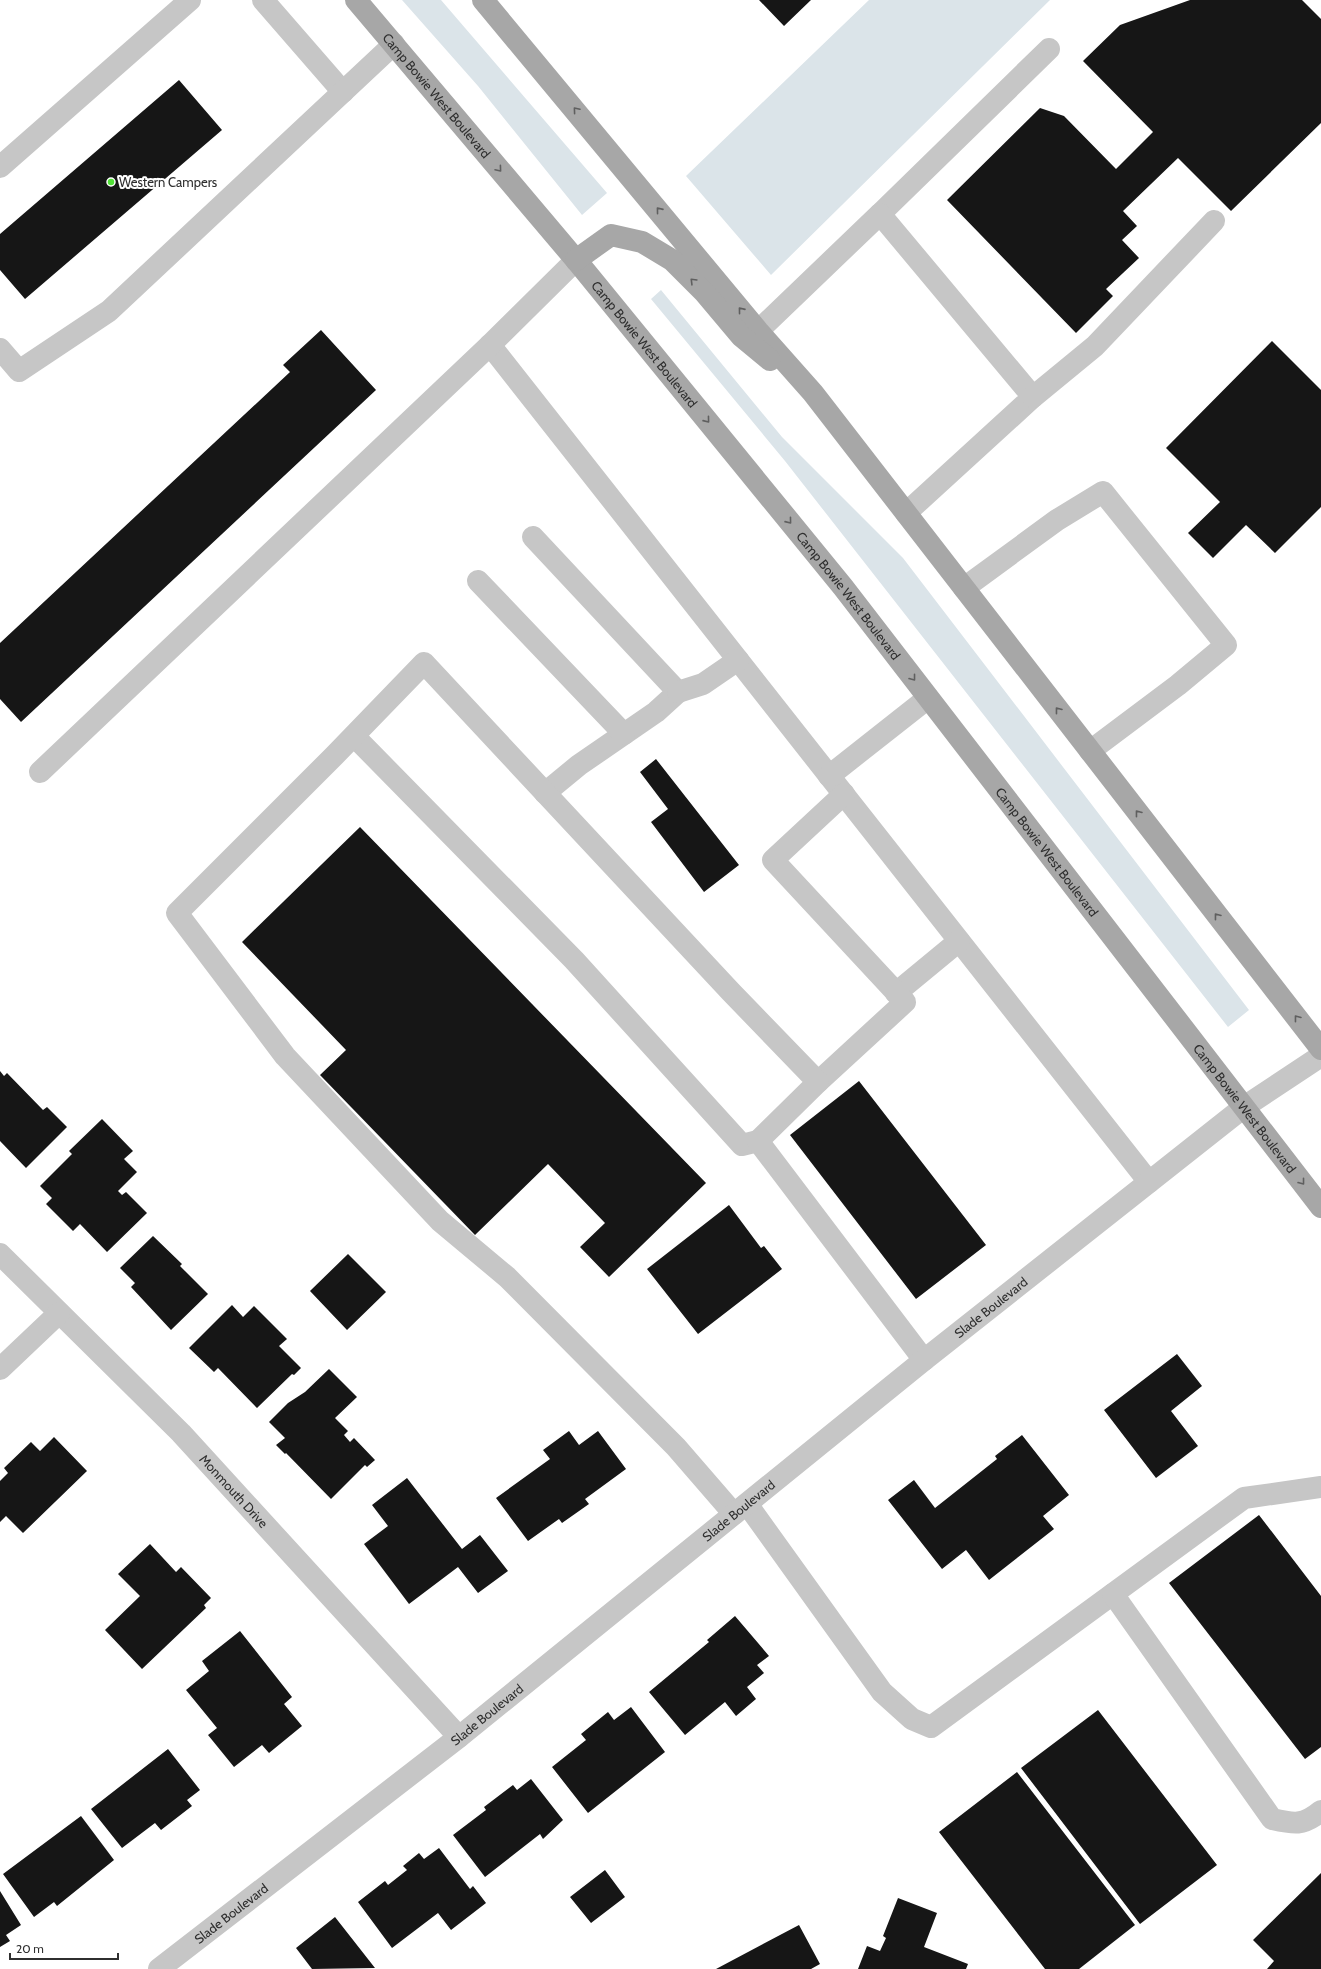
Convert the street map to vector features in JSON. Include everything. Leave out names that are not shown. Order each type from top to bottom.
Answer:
[{"type":"main road","name":"Camp Bowie West Boulevard","points":[[356,0],[576,260],[843,588],[1321,1207]]},
{"type":"main road","points":[[483,0],[758,331],[812,393],[1321,1049]]},
{"type":"main road","points":[[576,260],[611,235],[642,242],[672,260],[704,292],[741,336],[812,393]]},
{"type":"street","points":[[0,167],[190,0]]},
{"type":"street","points":[[263,0],[343,92]]},
{"type":"street","points":[[0,349],[19,370],[109,312],[394,44]]},
{"type":"street","points":[[758,331],[1049,49]]},
{"type":"street","points":[[880,214],[1033,397]]},
{"type":"street","points":[[906,513],[1033,397],[1096,346],[1214,221]]},
{"type":"street","points":[[40,772],[490,346],[576,260]]},
{"type":"street","points":[[490,346],[1149,1182]]},
{"type":"street","points":[[964,588],[1057,520],[1103,492],[1226,645],[1178,685],[1090,751]]},
{"type":"street","points":[[533,537],[678,692]]},
{"type":"street","points":[[478,581],[624,734]]},
{"type":"street","points":[[545,793],[579,766],[656,712],[678,692],[703,684],[738,660]]},
{"type":"street","points":[[818,1082],[731,992],[424,663],[354,736],[177,913],[285,1056],[440,1220],[506,1277],[676,1447],[741,1509],[882,1692],[912,1719],[931,1727],[1244,1498],[1321,1487]]},
{"type":"street","points":[[829,776],[928,698]]},
{"type":"street","points":[[354,736],[574,960],[742,1145],[758,1141],[818,1082],[905,1002],[773,860],[844,794]]},
{"type":"street","points":[[896,993],[959,941]]},
{"type":"street","name":"Slade Boulevard","points":[[158,1969],[459,1737],[924,1360],[1244,1107],[1321,1056]]},
{"type":"street","points":[[758,1141],[924,1360]]},
{"type":"street","name":"Monmouth Drive","points":[[0,1254],[181,1433],[459,1737]]},
{"type":"street","points":[[0,1369],[59,1313]]},
{"type":"street","points":[[1113,1594],[1272,1819],[1293,1824],[1309,1821],[1321,1811]]},
{"type":"shaded area","points":[[402,0],[441,0],[607,193],[582,215],[478,86]]},
{"type":"shaded area","points":[[869,0],[1050,0],[771,275],[686,176]]},
{"type":"shaded area","points":[[661,290],[782,437],[903,558],[1249,1010],[1228,1027],[785,461],[651,299]]},
{"type":"building","points":[[759,0],[811,0],[784,26]]},
{"type":"building","points":[[1190,0],[1302,0],[1321,19],[1321,123],[1231,211],[1178,158],[1123,211],[1137,226],[1122,240],[1139,258],[1106,289],[1113,296],[1076,333],[947,200],[1040,108],[1064,116],[1116,169],[1153,132],[1083,61],[1120,25]]},
{"type":"building","name":"Western Campers","points":[[179,80],[222,130],[25,299],[0,270],[0,234]]},
{"type":"building","points":[[321,330],[376,390],[21,722],[0,699],[0,643],[290,372],[283,365]]},
{"type":"building","points":[[1272,341],[1321,390],[1321,507],[1275,553],[1246,525],[1213,558],[1188,533],[1220,502],[1166,448]]},
{"type":"building","points":[[656,759],[739,865],[704,892],[651,822],[668,809],[640,772]]},
{"type":"building","points":[[360,827],[706,1183],[609,1277],[580,1247],[605,1223],[548,1164],[475,1235],[320,1075],[346,1050],[242,942]]},
{"type":"building","points":[[0,1071],[4,1076],[7,1073],[43,1110],[47,1107],[67,1127],[26,1168],[0,1141]]},
{"type":"building","points":[[859,1081],[986,1245],[916,1299],[790,1135]]},
{"type":"building","points":[[102,1119],[133,1151],[124,1159],[137,1172],[118,1191],[122,1195],[126,1192],[147,1213],[107,1252],[80,1224],[73,1231],[46,1204],[52,1198],[40,1186],[72,1154],[69,1151]]},
{"type":"building","points":[[729,1205],[761,1248],[764,1246],[782,1269],[698,1334],[647,1269]]},
{"type":"building","points":[[153,1236],[182,1264],[180,1266],[208,1294],[171,1330],[131,1287],[135,1283],[120,1268]]},
{"type":"building","points":[[348,1254],[386,1292],[347,1330],[310,1291]]},
{"type":"building","points":[[232,1305],[243,1317],[254,1306],[287,1339],[279,1346],[301,1368],[294,1375],[292,1374],[257,1408],[218,1368],[214,1372],[189,1348]]},
{"type":"building","points":[[1177,1354],[1202,1386],[1171,1411],[1198,1446],[1156,1478],[1104,1410]]},
{"type":"building","points":[[329,1369],[357,1397],[335,1418],[348,1431],[344,1435],[350,1442],[354,1438],[375,1460],[367,1467],[365,1465],[331,1499],[286,1453],[285,1454],[276,1445],[285,1438],[269,1422],[288,1403],[305,1392]]},
{"type":"building","points":[[569,1431],[579,1445],[598,1431],[626,1469],[585,1499],[589,1504],[562,1523],[559,1519],[528,1541],[496,1498],[550,1459],[543,1450]]},
{"type":"building","points":[[1022,1435],[1069,1495],[1043,1516],[1054,1529],[989,1580],[966,1550],[942,1569],[888,1500],[914,1480],[935,1508],[997,1459],[995,1456]]},
{"type":"building","points":[[54,1437],[87,1471],[23,1533],[6,1516],[0,1522],[0,1481],[8,1473],[4,1468],[31,1442],[40,1451]]},
{"type":"building","points":[[407,1478],[462,1549],[480,1535],[508,1571],[478,1593],[458,1567],[409,1604],[364,1544],[388,1526],[372,1505]]},
{"type":"building","points":[[1259,1515],[1321,1596],[1321,1747],[1305,1759],[1169,1583]]},
{"type":"building","points":[[150,1544],[176,1572],[181,1567],[211,1598],[204,1605],[206,1608],[142,1669],[105,1630],[140,1596],[118,1574]]},
{"type":"building","points":[[735,1616],[769,1656],[757,1665],[764,1673],[747,1687],[756,1699],[736,1716],[725,1702],[685,1735],[649,1692],[709,1642],[707,1640]]},
{"type":"building","points":[[240,1631],[292,1697],[284,1704],[302,1726],[269,1753],[262,1745],[234,1767],[208,1735],[217,1728],[186,1690],[209,1671],[202,1661]]},
{"type":"building","points":[[631,1707],[665,1752],[588,1813],[552,1767],[586,1740],[581,1734],[608,1712],[614,1720]]},
{"type":"building","points":[[1098,1710],[1217,1865],[1140,1924],[1021,1768]]},
{"type":"building","points":[[168,1749],[200,1790],[187,1800],[192,1806],[161,1830],[155,1823],[122,1848],[91,1809]]},
{"type":"building","points":[[1017,1772],[1135,1925],[1079,1969],[1045,1969],[939,1832]]},
{"type":"building","points":[[531,1779],[563,1820],[543,1839],[540,1834],[485,1877],[453,1835],[486,1810],[484,1807],[513,1785],[517,1790]]},
{"type":"building","points":[[81,1816],[114,1860],[57,1906],[54,1902],[34,1917],[3,1874]]},
{"type":"building","points":[[439,1848],[470,1889],[473,1886],[486,1903],[451,1930],[438,1913],[392,1948],[358,1902],[385,1881],[388,1885],[407,1870],[403,1866],[419,1853],[424,1859]]},
{"type":"building","points":[[605,1870],[625,1897],[591,1923],[570,1897]]},
{"type":"building","points":[[1321,1873],[1321,1969],[1267,1969],[1274,1961],[1253,1940]]},
{"type":"building","points":[[0,1891],[21,1925],[6,1935],[10,1941],[0,1947]]},
{"type":"building","points":[[898,1898],[937,1913],[924,1947],[968,1964],[966,1969],[858,1969],[867,1946],[880,1951],[886,1938],[883,1936]]},
{"type":"building","points":[[335,1917],[375,1968],[312,1969],[296,1948]]},
{"type":"building","points":[[799,1925],[820,1964],[811,1969],[716,1969]]},
{"type":"place","name":"Western Campers","points":[[111,182]]}]
